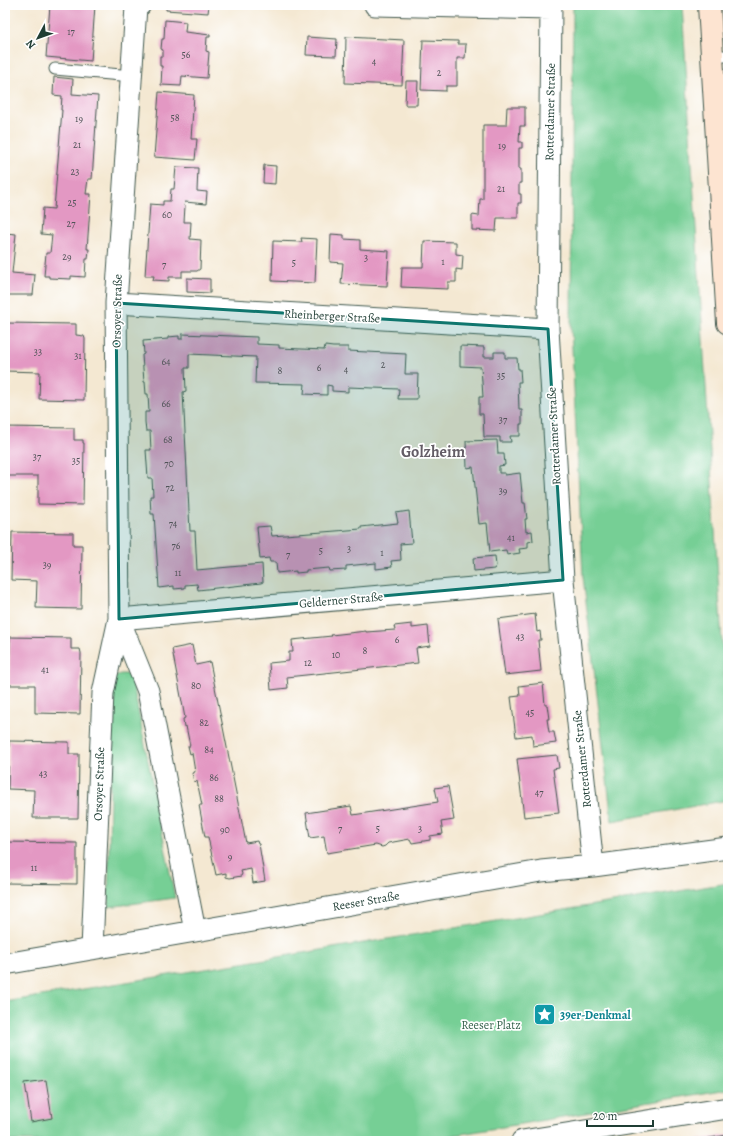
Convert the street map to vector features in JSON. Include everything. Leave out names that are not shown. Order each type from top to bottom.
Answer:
[{"type":"street","name":"Orsoyer Straße","points":[[92,949],[103,693],[119,620],[116,303],[136,7],[140,5]]},
{"type":"street","points":[[375,5],[551,7]]},
{"type":"street","points":[[708,5],[720,56],[728,323]]},
{"type":"street","name":"Rotterdamer Straße","points":[[551,7],[548,329],[563,580],[593,866]]},
{"type":"street","name":"Rheinberger Straße","points":[[116,303],[548,329]]},
{"type":"street","name":"Gelderner Straße","points":[[119,620],[563,580]]},
{"type":"street","name":"Orsoyer Straße","points":[[119,620],[148,692],[195,931]]},
{"type":"street","name":"Reeser Straße","points":[[5,964],[541,871],[593,866],[728,848]]},
{"type":"street","points":[[522,1141],[593,1135],[728,1108]]},
{"type":"lane","points":[[55,69],[132,76]]},
{"type":"highlighted area","points":[[116,303],[548,329],[563,580],[119,619]]},
{"type":"green space","points":[[573,5],[682,5],[728,737],[728,800],[612,821],[583,577],[571,327]]},
{"type":"green space","points":[[120,674],[127,674],[132,679],[175,898],[108,907],[112,683],[115,677]]},
{"type":"green space","name":"Reeser Platz","points":[[728,883],[728,1089],[420,1141],[5,1141],[5,1002]]},
{"type":"building","points":[[50,5],[95,5],[91,61],[46,57]]},
{"type":"building","points":[[166,5],[209,5],[208,13],[166,10]]},
{"type":"building","points":[[165,20],[186,22],[185,32],[210,35],[210,37],[207,37],[206,51],[209,52],[207,78],[182,76],[181,86],[161,85],[162,66],[160,66],[160,56],[163,56],[163,50],[161,49],[162,39],[164,39]]},
{"type":"building","points":[[307,37],[337,39],[336,56],[306,55]]},
{"type":"building","points":[[346,37],[404,40],[402,85],[345,83]]},
{"type":"building","points":[[423,40],[458,41],[458,44],[466,44],[465,58],[457,58],[457,86],[446,86],[446,91],[421,90]]},
{"type":"building","points":[[54,77],[73,79],[72,94],[98,96],[92,179],[88,179],[86,194],[91,194],[87,249],[89,249],[88,259],[86,259],[85,277],[71,276],[71,279],[49,278],[49,276],[44,276],[46,253],[50,253],[52,235],[41,234],[43,208],[54,209],[62,110],[62,96],[53,95]]},
{"type":"building","points":[[406,81],[418,81],[417,105],[405,105]]},
{"type":"building","points":[[159,92],[194,95],[191,139],[197,139],[195,160],[154,157]]},
{"type":"building","points":[[507,107],[525,107],[525,126],[520,126],[519,142],[522,142],[522,148],[519,148],[521,183],[519,183],[519,194],[521,194],[521,203],[518,203],[518,218],[497,218],[496,231],[472,230],[472,215],[479,216],[480,199],[483,199],[483,125],[506,125]]},
{"type":"building","points":[[264,165],[276,166],[275,184],[263,183]]},
{"type":"building","points":[[176,167],[198,168],[197,191],[207,192],[206,204],[185,202],[184,206],[184,222],[191,222],[190,239],[201,240],[200,269],[197,271],[182,271],[182,277],[169,277],[169,281],[153,280],[154,276],[145,276],[150,204],[163,205],[163,201],[170,201],[171,189],[174,189]]},
{"type":"building","points":[[5,233],[16,234],[12,273],[35,275],[33,295],[5,295]]},
{"type":"building","points":[[331,234],[344,235],[344,239],[360,240],[360,249],[389,251],[387,286],[341,284],[343,263],[330,262]]},
{"type":"building","points":[[301,238],[317,239],[315,283],[272,281],[273,241],[302,242]]},
{"type":"building","points":[[424,241],[456,242],[456,254],[463,255],[462,270],[456,269],[456,282],[448,282],[448,289],[401,287],[402,267],[423,267]]},
{"type":"building","points":[[187,278],[210,279],[210,293],[187,292]]},
{"type":"building","points":[[5,323],[76,324],[76,335],[84,336],[85,339],[84,400],[39,399],[40,372],[5,371]]},
{"type":"building","points":[[182,334],[257,337],[257,344],[279,345],[279,348],[324,350],[325,346],[348,347],[348,351],[406,354],[405,374],[418,374],[417,399],[398,399],[399,389],[348,387],[348,392],[332,391],[332,386],[327,385],[327,395],[304,394],[305,384],[255,383],[256,357],[189,354],[189,368],[185,368],[186,391],[183,392],[190,531],[195,531],[197,570],[262,564],[263,582],[261,583],[198,590],[197,584],[185,585],[185,588],[174,589],[174,586],[159,588],[154,514],[151,514],[150,496],[153,496],[152,478],[148,478],[146,450],[151,450],[150,431],[146,431],[145,422],[145,412],[149,412],[148,394],[146,394],[144,382],[142,355],[144,354],[143,341],[168,339],[168,337],[179,336],[179,339],[182,339]]},
{"type":"building","points":[[460,346],[484,347],[484,357],[494,357],[494,352],[505,352],[505,358],[517,358],[521,382],[518,382],[519,410],[522,410],[522,424],[520,424],[520,436],[510,436],[511,442],[500,442],[500,437],[484,437],[483,414],[479,414],[479,397],[483,397],[481,367],[460,366]]},
{"type":"building","points":[[5,427],[74,428],[74,440],[83,440],[84,443],[83,505],[38,504],[38,476],[5,476]]},
{"type":"building","points":[[497,440],[498,454],[504,454],[505,465],[499,466],[499,473],[505,473],[505,475],[520,473],[523,503],[525,503],[527,519],[525,519],[526,532],[532,531],[533,541],[528,542],[528,548],[519,549],[520,553],[507,555],[506,550],[490,552],[487,523],[479,524],[473,467],[467,468],[466,441]]},
{"type":"building","points":[[409,511],[412,543],[400,544],[401,560],[391,561],[392,567],[376,569],[376,563],[346,566],[346,570],[330,571],[329,568],[306,570],[306,572],[296,573],[296,571],[277,573],[276,562],[270,562],[269,558],[260,559],[257,527],[270,526],[272,536],[361,529],[361,527],[398,523],[396,513]]},
{"type":"building","points":[[12,532],[73,533],[73,545],[82,545],[81,609],[36,608],[37,581],[11,580]]},
{"type":"building","points":[[495,556],[496,566],[494,569],[474,571],[473,558]]},
{"type":"building","points":[[535,614],[537,632],[540,631],[541,640],[538,640],[541,671],[505,675],[498,619]]},
{"type":"building","points":[[412,624],[412,628],[428,626],[430,646],[416,648],[418,663],[287,677],[288,688],[271,690],[269,663],[289,661],[289,652],[293,652],[292,640],[366,631],[395,630],[394,626]]},
{"type":"building","points":[[10,637],[71,638],[71,649],[80,649],[81,653],[80,714],[35,713],[35,685],[9,685]]},
{"type":"building","points":[[192,645],[196,665],[210,662],[246,843],[257,841],[259,844],[265,881],[253,883],[251,869],[241,871],[241,876],[230,878],[226,877],[226,873],[216,875],[208,837],[205,837],[199,805],[202,805],[197,781],[194,782],[192,773],[195,772],[192,753],[190,754],[188,746],[190,746],[186,726],[184,727],[183,719],[185,718],[172,649]]},
{"type":"building","points":[[543,683],[545,705],[547,705],[549,719],[547,719],[549,732],[554,732],[556,743],[533,746],[532,735],[516,737],[511,697],[520,696],[519,686]]},
{"type":"building","points":[[9,741],[69,742],[69,754],[79,754],[78,818],[33,818],[34,790],[8,789]]},
{"type":"building","points":[[557,755],[559,768],[553,769],[559,813],[524,817],[517,759]]},
{"type":"building","points":[[448,786],[454,820],[441,822],[443,834],[430,836],[430,840],[412,843],[410,839],[388,843],[382,847],[376,845],[327,853],[324,836],[310,838],[306,813],[351,806],[353,815],[438,802],[435,788]]},
{"type":"building","points":[[5,842],[77,843],[77,884],[5,883]]},
{"type":"building","points":[[46,1080],[52,1118],[31,1122],[25,1083]]},
{"type":"building","points":[[728,1135],[728,1141],[698,1141],[698,1140]]},
{"type":"place","name":"39er-Denkmal","points":[[545,1015]]},
{"type":"district","name":"Golzheim","points":[[433,451]]}]
